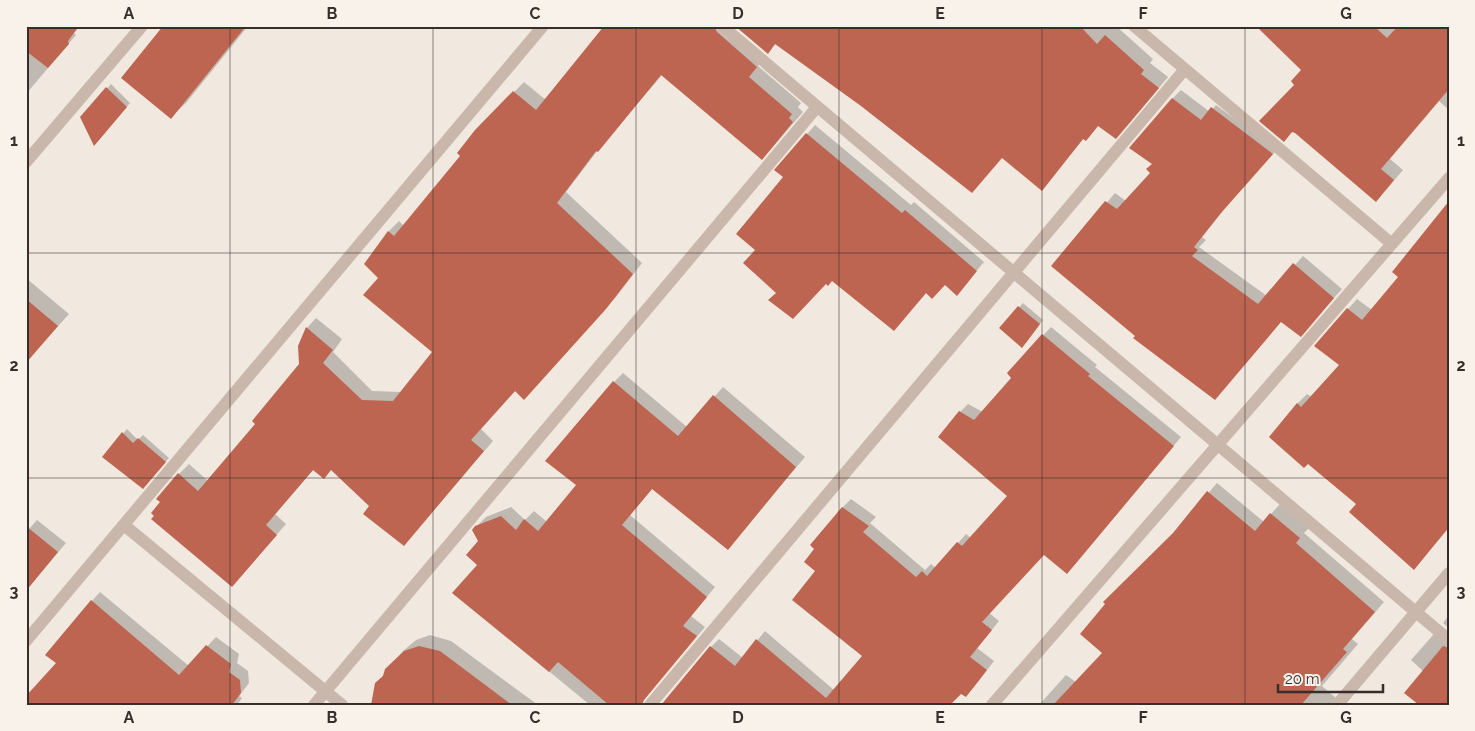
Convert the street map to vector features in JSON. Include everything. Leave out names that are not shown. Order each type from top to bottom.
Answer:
[{"type":"street","points":[[26,162],[142,26]]},
{"type":"street","points":[[26,641],[543,26]]},
{"type":"street","points":[[722,26],[1449,640]]},
{"type":"street","points":[[1134,26],[1392,244]]},
{"type":"street","points":[[650,705],[1184,69]]},
{"type":"street","points":[[314,705],[817,107]]},
{"type":"street","points":[[992,705],[1449,178]]},
{"type":"street","points":[[124,524],[342,705]]},
{"type":"street","points":[[1337,705],[1449,573]]},
{"type":"building","points":[[26,26],[79,26],[68,41],[69,44],[48,68],[26,51]]},
{"type":"building","points":[[163,26],[246,26],[171,119],[121,78]]},
{"type":"building","points":[[604,26],[714,26],[717,32],[757,67],[749,77],[792,114],[789,118],[793,122],[762,160],[661,75],[598,152],[596,151],[557,203],[633,274],[606,309],[524,400],[515,391],[471,440],[484,451],[404,546],[363,514],[369,506],[331,470],[324,479],[313,470],[266,525],[277,535],[232,587],[151,519],[154,516],[151,513],[160,502],[156,499],[178,473],[198,491],[255,424],[252,421],[299,364],[298,346],[306,327],[333,350],[323,363],[362,400],[393,401],[432,352],[363,295],[378,278],[364,264],[388,231],[394,236],[460,156],[457,153],[475,130],[513,91],[536,110]]},
{"type":"building","points":[[735,26],[1080,26],[1097,44],[1105,35],[1144,70],[1141,74],[1159,88],[1116,139],[1098,126],[1086,141],[1083,139],[1042,191],[1002,158],[972,193],[861,106],[775,44],[768,54]]},
{"type":"building","points":[[1256,26],[1374,26],[1387,38],[1398,26],[1449,26],[1449,89],[1381,169],[1394,180],[1376,202],[1295,133],[1292,132],[1284,142],[1259,121],[1294,85],[1291,81],[1301,70]]},
{"type":"building","points":[[106,87],[127,107],[94,146],[80,117]]},
{"type":"building","points":[[1172,98],[1201,120],[1211,107],[1273,154],[1194,247],[1198,250],[1192,256],[1258,304],[1293,263],[1334,298],[1301,337],[1281,322],[1215,400],[1133,338],[1135,336],[1051,266],[1105,201],[1117,209],[1150,173],[1146,169],[1152,164],[1129,148]]},
{"type":"building","points":[[806,133],[902,213],[905,210],[977,271],[957,296],[945,285],[932,299],[926,293],[894,331],[832,281],[828,286],[826,284],[793,319],[768,300],[776,293],[743,263],[755,250],[736,234],[783,177],[774,170]]},
{"type":"building","points":[[1449,201],[1449,527],[1414,570],[1349,512],[1356,504],[1308,464],[1304,468],[1269,437],[1297,403],[1301,407],[1339,365],[1314,346],[1347,308],[1362,320],[1398,277],[1392,272]]},
{"type":"building","points":[[26,299],[58,326],[26,363]]},
{"type":"building","points":[[1018,306],[1040,324],[1022,348],[999,328]]},
{"type":"building","points":[[1042,334],[1090,374],[1088,376],[1174,446],[1067,574],[1044,555],[982,622],[992,630],[970,657],[987,670],[966,697],[961,694],[952,703],[927,705],[661,705],[710,646],[735,666],[756,639],[826,698],[862,656],[792,600],[815,571],[804,562],[814,549],[810,545],[842,507],[869,526],[863,532],[916,577],[922,571],[927,576],[957,542],[962,546],[1007,496],[938,437],[959,411],[974,420],[1011,378],[1007,373]]},
{"type":"building","points":[[613,381],[678,436],[713,395],[796,467],[728,550],[652,489],[622,525],[707,597],[683,626],[697,636],[644,700],[642,705],[609,705],[558,662],[549,672],[452,593],[477,565],[466,555],[478,541],[472,530],[475,526],[501,516],[516,530],[524,519],[538,531],[576,485],[545,461]]},
{"type":"building","points":[[122,432],[133,443],[138,438],[166,462],[143,489],[102,457]]},
{"type":"building","points":[[1207,491],[1255,531],[1270,513],[1300,538],[1296,543],[1375,612],[1343,649],[1347,652],[1301,705],[1053,705],[1102,653],[1080,634],[1105,604],[1103,602],[1173,533]]},
{"type":"building","points":[[26,526],[58,552],[26,591]]},
{"type":"building","points":[[91,600],[179,675],[206,645],[231,664],[229,672],[240,680],[241,693],[232,705],[26,705],[26,696],[56,663],[45,655]]},
{"type":"building","points":[[419,646],[440,651],[512,705],[371,705],[375,683],[383,676],[385,669],[404,651]]},
{"type":"building","points":[[1443,646],[1449,648],[1449,705],[1419,705],[1404,693]]}]
